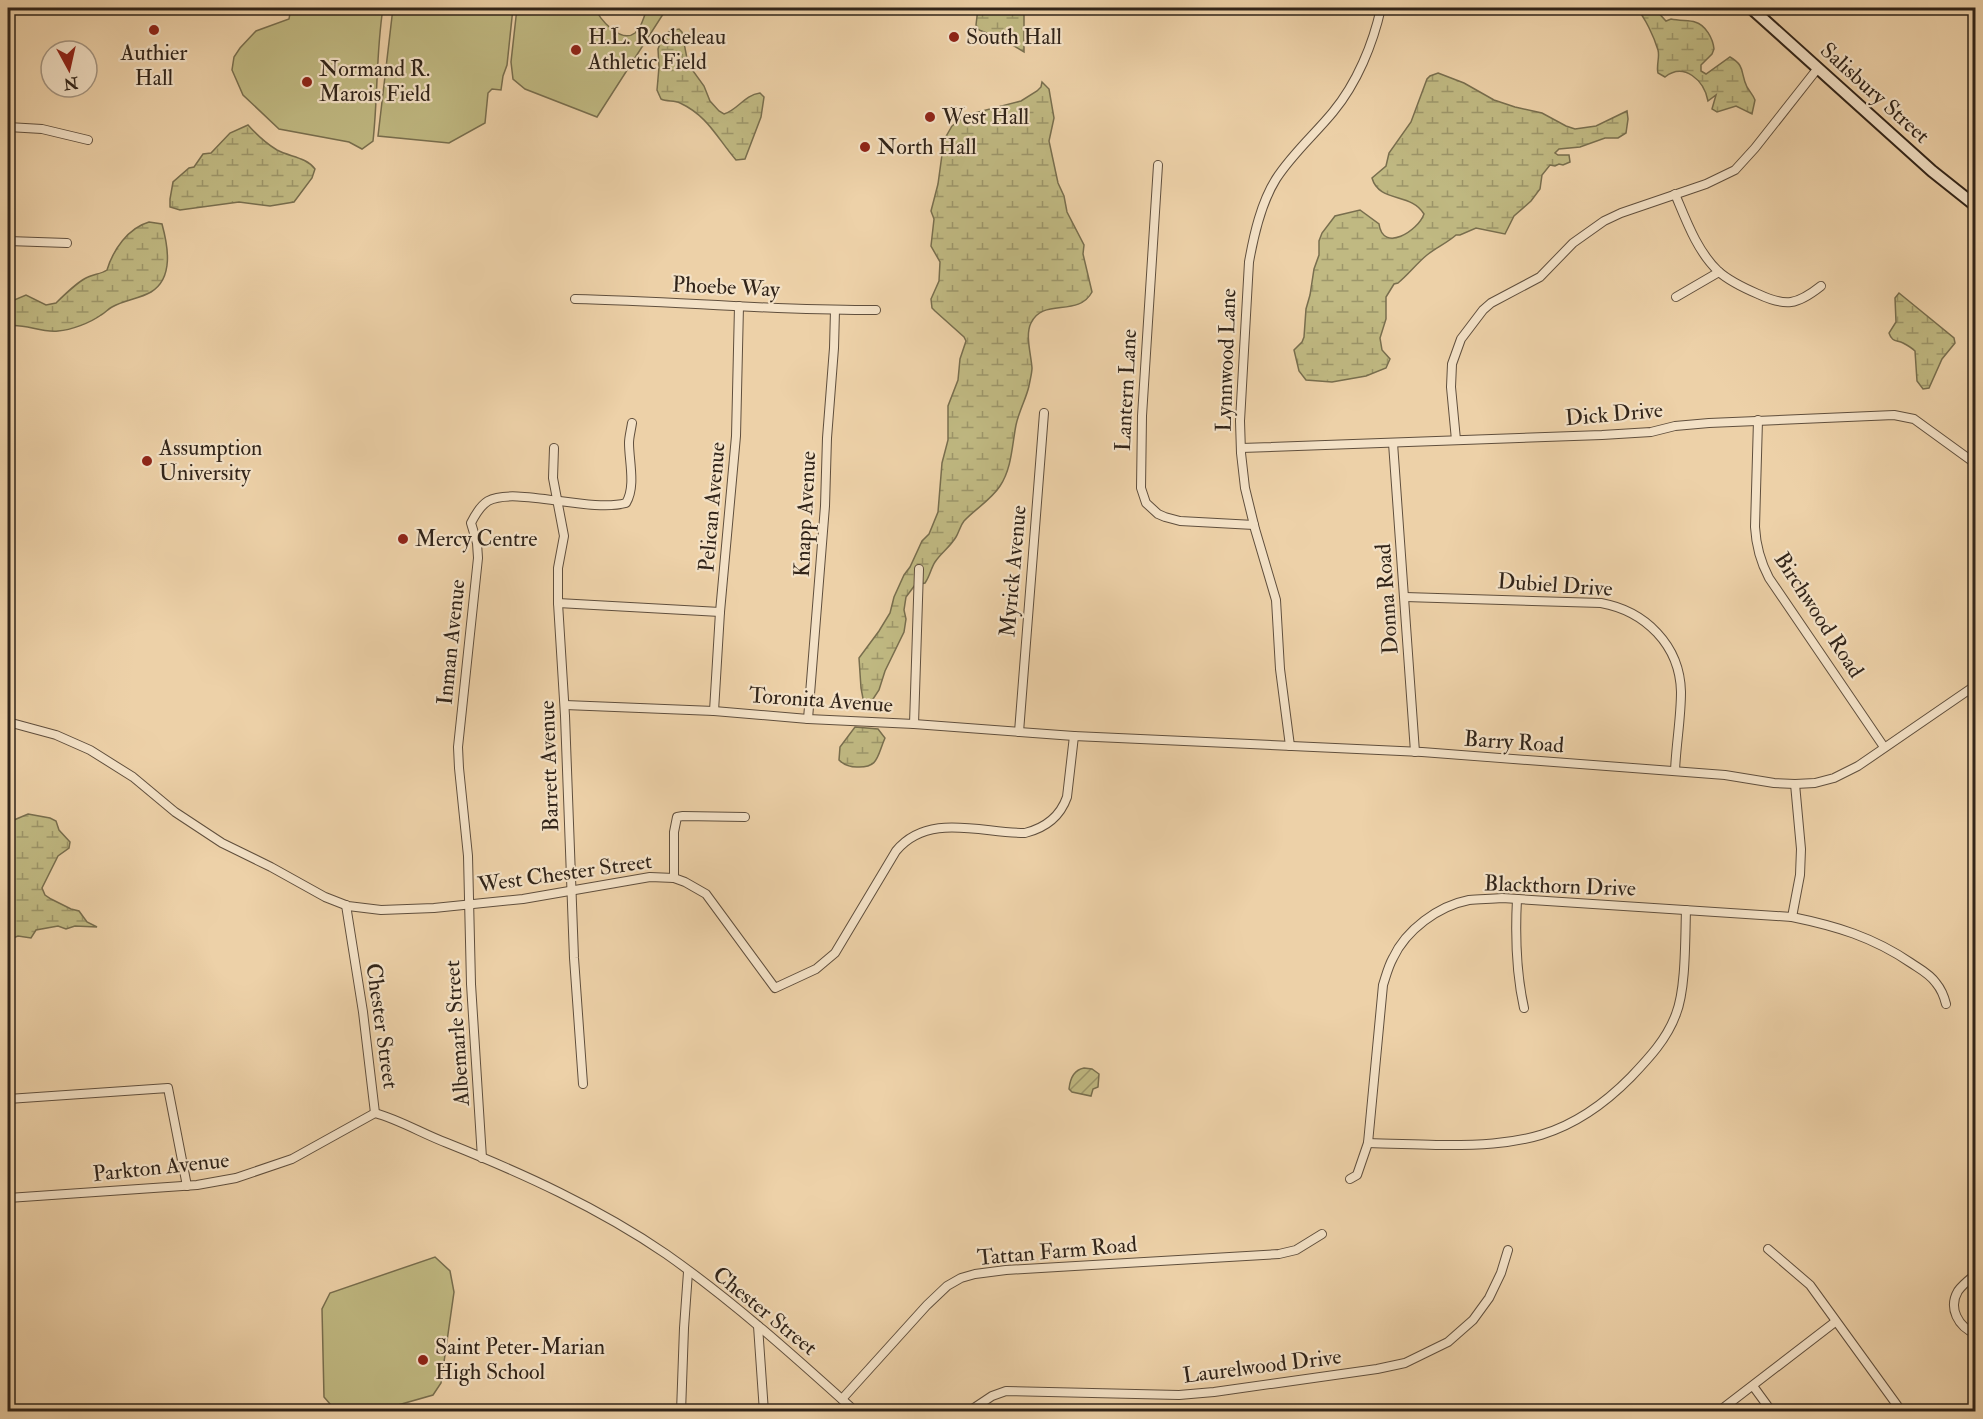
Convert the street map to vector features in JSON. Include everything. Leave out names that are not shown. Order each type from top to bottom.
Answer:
[{"type":"main road","name":"Salisbury Street","points":[[1751,8],[1932,171],[1976,206]]},
{"type":"street","name":"Lynnwood Lane","points":[[1290,746],[1280,669],[1276,600],[1245,488],[1241,448],[1240,421],[1252,245],[1267,194],[1276,178],[1343,99],[1371,44],[1382,8]]},
{"type":"street","points":[[1456,441],[1451,387],[1452,364],[1461,339],[1483,310],[1491,303],[1540,277],[1573,243],[1596,225],[1621,213],[1721,177],[1741,165],[1818,69]]},
{"type":"street","points":[[8,127],[54,132],[88,140]]},
{"type":"street","name":"Lantern Lane","points":[[1158,165],[1142,416],[1141,488],[1146,503],[1158,514],[1172,520],[1254,525]]},
{"type":"street","points":[[1675,194],[1694,237],[1719,272],[1749,290],[1774,301],[1791,302],[1806,298],[1821,286]]},
{"type":"street","points":[[8,241],[67,243]]},
{"type":"street","points":[[1676,297],[1719,272]]},
{"type":"street","name":"Phoebe Way","points":[[575,299],[876,310]]},
{"type":"street","name":"Pelican Avenue","points":[[714,711],[720,612],[736,436],[739,306]]},
{"type":"street","name":"Knapp Avenue","points":[[808,719],[825,506],[826,438],[835,310]]},
{"type":"street","name":"Myrick Avenue","points":[[1019,732],[1044,413]]},
{"type":"street","name":"Dick Drive","points":[[1241,448],[1631,434],[1693,424],[1878,415],[1904,416],[1922,424],[1976,464]]},
{"type":"street","name":"Birchwood Road","points":[[1758,420],[1755,527],[1757,547],[1763,567],[1884,747]]},
{"type":"street","name":"Inman Avenue","points":[[468,905],[468,856],[458,747],[478,558],[477,543],[471,523],[482,506],[496,498],[507,496],[582,504],[616,505],[627,502],[631,480],[629,442],[632,423]]},
{"type":"street","name":"Donna Road","points":[[1393,443],[1415,752]]},
{"type":"street","name":"Barrett Avenue","points":[[554,448],[552,478],[564,536],[558,568],[558,603],[565,705],[571,891],[583,1084]]},
{"type":"street","points":[[914,724],[918,569]]},
{"type":"street","name":"Dubiel Drive","points":[[1405,597],[1601,603],[1621,607],[1638,615],[1666,642],[1680,678],[1681,693],[1674,771]]},
{"type":"street","points":[[558,603],[720,612]]},
{"type":"street","name":"Barry Road","points":[[1074,736],[1415,752],[1725,775],[1795,784],[1826,781],[1842,775],[1976,685]]},
{"type":"street","name":"Toronita Avenue","points":[[565,705],[714,711],[1074,736]]},
{"type":"street","points":[[8,722],[56,735],[90,750],[133,777],[183,817],[222,843],[325,897],[346,905]]},
{"type":"street","name":"West Chester Street","points":[[346,905],[392,910],[468,905],[517,900],[650,877],[674,878],[706,894],[776,988],[816,969],[835,953],[896,851],[915,834],[942,827],[1013,833],[1035,830],[1048,823],[1064,807],[1069,790],[1074,736]]},
{"type":"street","points":[[1791,917],[1800,875],[1801,849],[1795,784]]},
{"type":"street","points":[[674,878],[674,832],[677,817],[745,817]]},
{"type":"street","points":[[1517,899],[1516,960],[1524,1008]]},
{"type":"street","name":"Blackthorn Drive","points":[[1350,1179],[1357,1175],[1368,1143],[1383,985],[1393,957],[1411,933],[1426,920],[1452,905],[1468,900],[1517,899],[1791,917],[1830,925],[1862,935],[1896,952],[1932,978],[1943,993],[1946,1004]]},
{"type":"street","name":"Chester Street","points":[[346,905],[363,1012],[375,1113],[482,1158],[610,1220],[666,1255],[758,1326],[856,1412]]},
{"type":"street","name":"Albemarle Street","points":[[468,905],[482,1158]]},
{"type":"street","points":[[1368,1143],[1481,1146],[1507,1143],[1556,1130],[1596,1108],[1618,1090],[1651,1056],[1668,1034],[1677,1012],[1682,979],[1686,910]]},
{"type":"street","points":[[8,1099],[168,1088],[187,1186]]},
{"type":"street","name":"Parkton Avenue","points":[[8,1198],[187,1186],[236,1179],[274,1167],[375,1113]]},
{"type":"street","name":"Tattan Farm Road","points":[[842,1399],[927,1305],[947,1286],[965,1277],[1006,1270],[1279,1254],[1296,1250],[1322,1234]]},
{"type":"street","points":[[1768,1249],[1810,1285],[1902,1412]]},
{"type":"street","name":"Laurelwood Drive","points":[[968,1412],[992,1396],[1006,1391],[1088,1394],[1202,1393],[1377,1369],[1405,1363],[1448,1342],[1473,1320],[1489,1298],[1501,1274],[1508,1250]]},
{"type":"street","points":[[681,1412],[688,1272]]},
{"type":"street","points":[[1976,1274],[1958,1291],[1954,1304],[1959,1322],[1965,1329],[1976,1334]]},
{"type":"street","points":[[1718,1412],[1835,1322]]},
{"type":"street","points":[[758,1326],[764,1412]]},
{"type":"street","points":[[1753,1386],[1772,1412]]},
{"type":"green space","name":"Normand R. Marois Field","points":[[291,8],[383,8],[373,141],[362,149],[349,142],[279,129],[243,95],[232,70],[234,57],[256,31],[289,19]]},
{"type":"green space","points":[[393,8],[513,8],[507,65],[501,90],[492,89],[488,93],[485,123],[449,143],[378,136]]},
{"type":"green space","name":"H.L. Rocheleau Athletic Field","points":[[517,8],[595,8],[611,29],[629,36],[640,27],[648,8],[667,8],[597,117],[525,89],[513,79],[511,62]]},
{"type":"green space","points":[[978,8],[1024,8],[1024,52],[1006,41],[979,30],[976,25]]},
{"type":"green space","points":[[1636,8],[1654,8],[1666,21],[1671,19],[1690,21],[1706,29],[1714,49],[1701,65],[1701,71],[1706,74],[1730,57],[1735,60],[1741,67],[1747,87],[1755,100],[1752,114],[1736,106],[1717,112],[1712,109],[1716,95],[1708,101],[1698,80],[1686,72],[1679,71],[1665,77],[1658,73],[1658,53],[1652,33]]},
{"type":"green space","points":[[679,29],[682,32],[688,64],[704,86],[710,101],[719,111],[724,114],[729,112],[754,94],[760,93],[764,97],[761,117],[745,159],[736,160],[705,121],[690,108],[678,102],[661,99],[657,90],[658,49],[663,36]]},
{"type":"green space","points":[[1438,73],[1464,83],[1494,100],[1542,113],[1575,129],[1596,126],[1627,111],[1626,133],[1618,138],[1605,138],[1580,147],[1559,149],[1555,153],[1569,155],[1570,162],[1563,165],[1550,165],[1542,175],[1540,189],[1531,201],[1514,216],[1505,234],[1476,228],[1456,235],[1427,255],[1402,280],[1394,284],[1386,297],[1386,319],[1380,338],[1382,350],[1390,359],[1386,368],[1366,376],[1332,382],[1306,380],[1299,371],[1294,350],[1304,337],[1306,309],[1322,233],[1335,216],[1360,210],[1379,224],[1382,233],[1393,238],[1408,232],[1421,220],[1424,214],[1418,207],[1381,191],[1372,178],[1386,166],[1389,153],[1411,122],[1427,79]]},
{"type":"green space","points":[[1042,82],[1049,89],[1054,118],[1049,141],[1058,183],[1064,196],[1067,212],[1084,245],[1083,254],[1092,292],[1086,300],[1078,304],[1044,311],[1036,315],[1031,323],[1028,339],[1031,374],[1028,391],[1017,420],[1004,479],[992,496],[964,521],[954,541],[935,562],[925,583],[915,585],[906,597],[904,632],[885,671],[879,690],[871,702],[864,704],[859,658],[890,613],[904,575],[922,541],[929,534],[938,512],[942,463],[948,440],[948,406],[958,380],[960,359],[966,341],[932,308],[931,299],[939,281],[940,262],[931,246],[934,219],[931,211],[938,184],[944,140],[952,126],[967,115],[1021,101],[1037,91]]},
{"type":"green space","points":[[248,125],[273,148],[302,160],[315,169],[312,178],[294,202],[270,206],[239,202],[180,210],[170,207],[173,182],[189,168],[194,167],[203,154],[211,153],[230,133]]},
{"type":"green space","points":[[149,222],[162,224],[167,251],[163,279],[151,292],[117,305],[91,321],[69,329],[45,331],[8,326],[8,300],[12,301],[26,295],[46,305],[56,303],[85,279],[107,270],[122,241],[134,229]]},
{"type":"green space","points":[[1899,293],[1954,338],[1955,343],[1942,359],[1929,388],[1923,389],[1917,381],[1915,351],[1893,339],[1889,333],[1896,322],[1895,298]]},
{"type":"green space","points":[[855,727],[878,729],[885,738],[876,760],[864,767],[852,767],[839,760],[840,747]]},
{"type":"green space","points":[[28,814],[56,821],[59,830],[70,842],[69,848],[58,856],[42,888],[45,895],[79,911],[87,922],[97,927],[75,926],[66,929],[58,926],[36,930],[31,938],[18,936],[8,940],[8,877],[13,856],[9,825],[14,820]]},
{"type":"green space","points":[[1084,1068],[1092,1069],[1099,1074],[1098,1087],[1093,1089],[1091,1096],[1072,1092],[1069,1089],[1073,1076]]},
{"type":"green space","points":[[435,1257],[450,1271],[454,1292],[441,1383],[433,1395],[377,1411],[336,1411],[324,1397],[322,1309],[330,1293]]},
{"type":"place","name":"Authier Hall","points":[[154,30]]},
{"type":"place","name":"South Hall","points":[[954,37]]},
{"type":"place","name":"H.L. Rocheleau Athletic Field","points":[[576,50]]},
{"type":"place","name":"Normand R. Marois Field","points":[[307,82]]},
{"type":"place","name":"West Hall","points":[[930,117]]},
{"type":"place","name":"North Hall","points":[[865,147]]},
{"type":"place","name":"Assumption University","points":[[147,461]]},
{"type":"place","name":"Mercy Centre","points":[[403,539]]},
{"type":"place","name":"Saint Peter-Marian High School","points":[[423,1360]]}]
